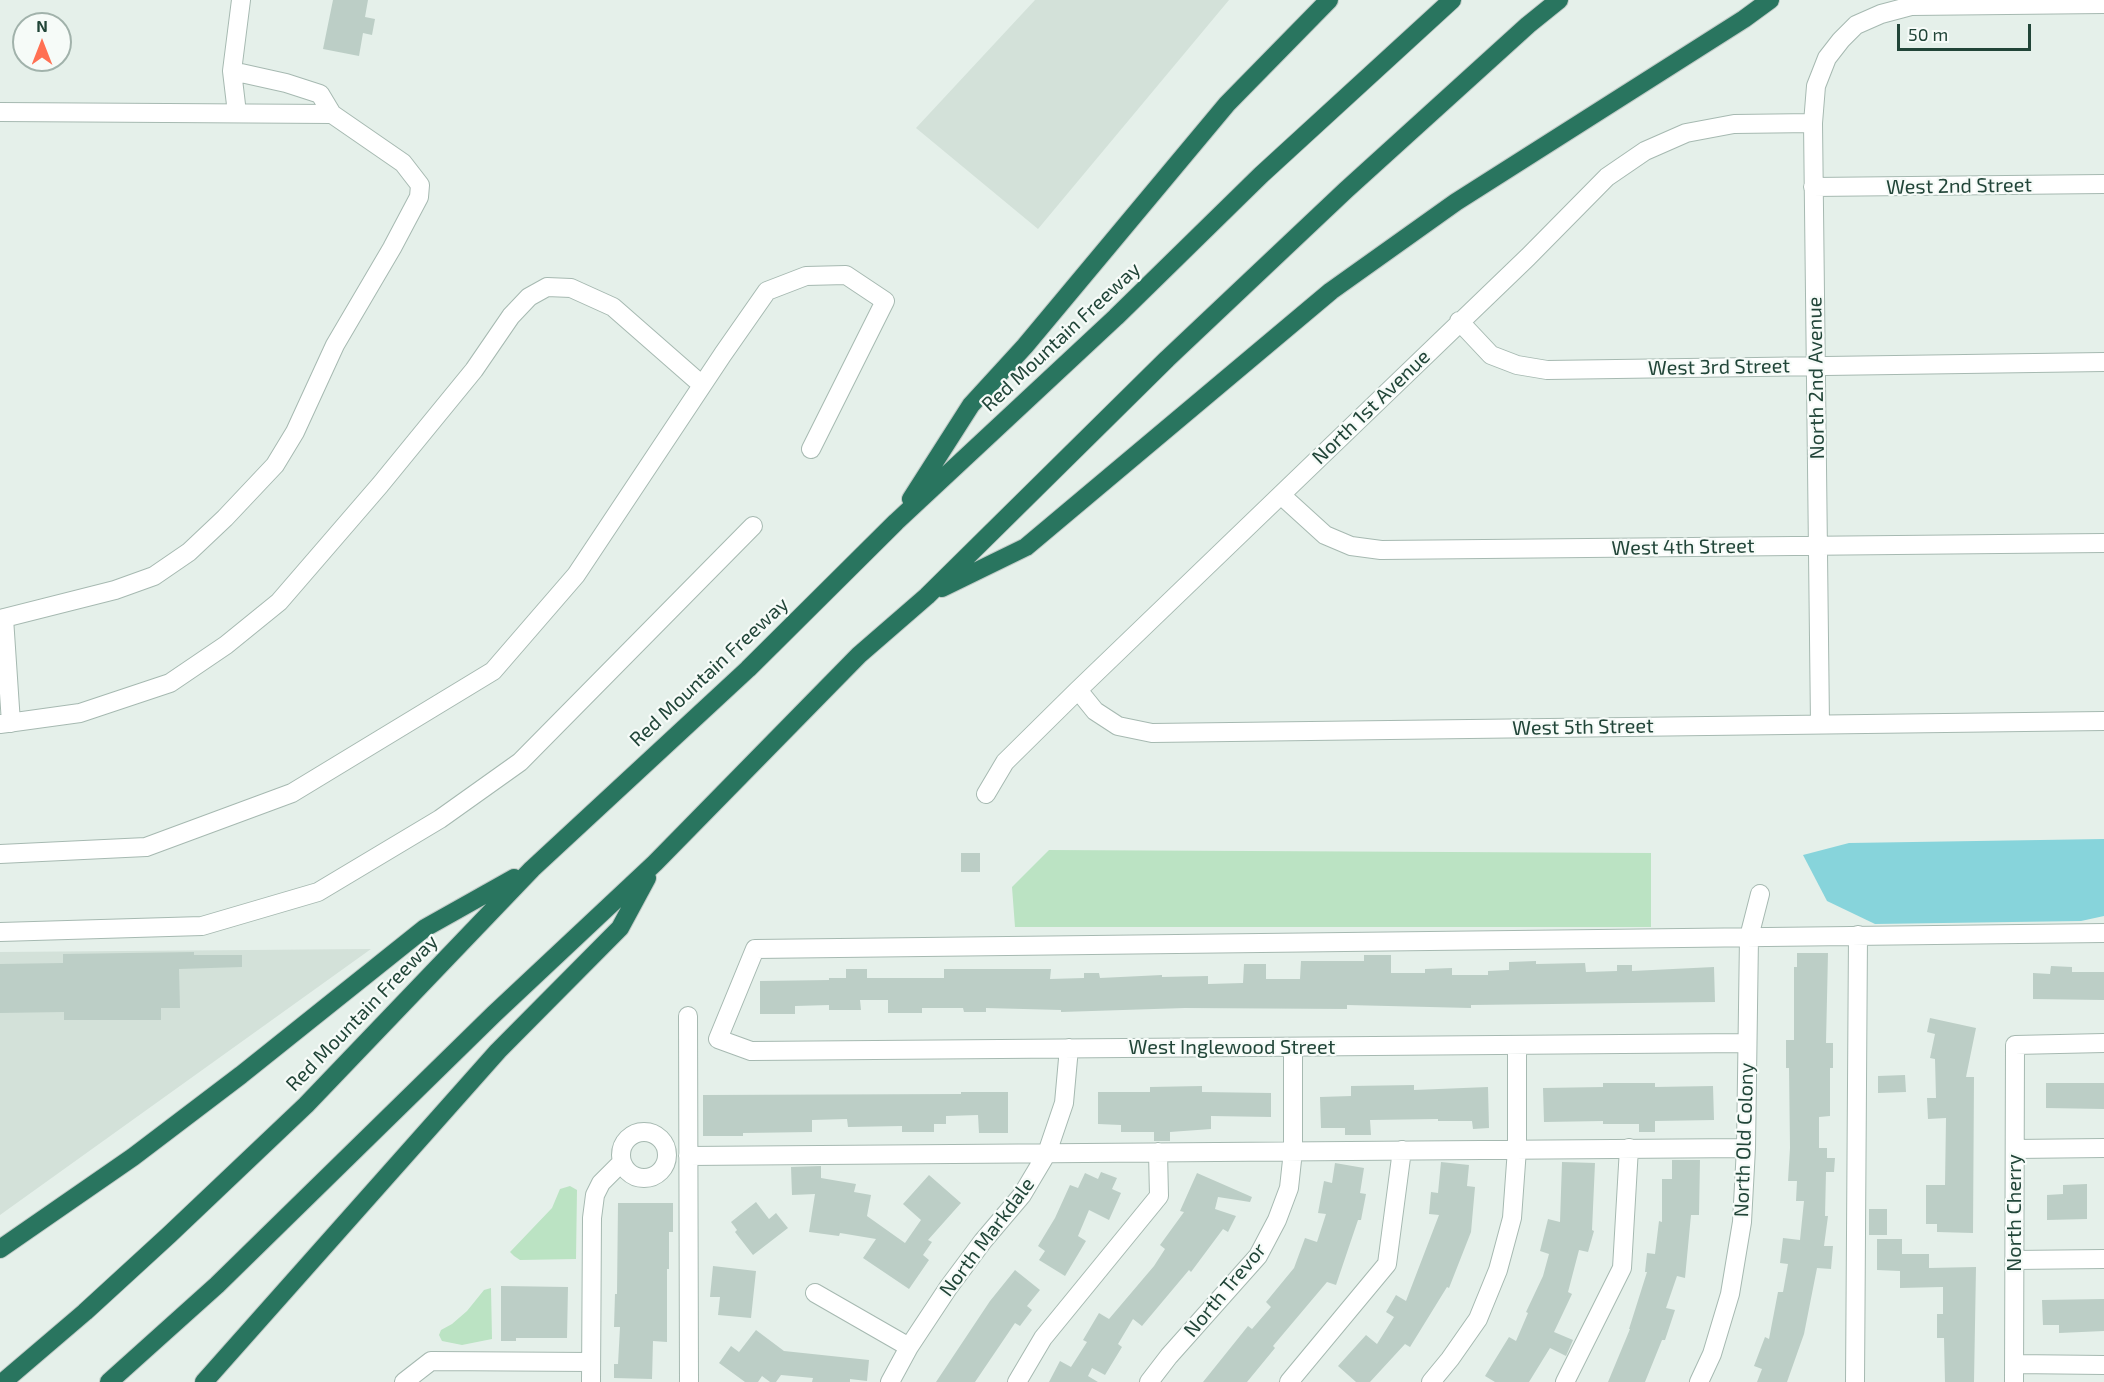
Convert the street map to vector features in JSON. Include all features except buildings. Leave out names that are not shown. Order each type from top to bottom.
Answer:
[{"type":"highway","points":[[896,522],[971,405],[1025,346],[1227,105],[1329,0]]},
{"type":"highway","name":"Red Mountain Freeway","points":[[3,1382],[170,1235],[306,1106],[531,869],[748,669],[896,522],[1116,318],[1261,175],[1452,0]]},
{"type":"highway","points":[[109,1382],[217,1285],[486,1021],[655,863],[859,656],[927,596],[1175,351],[1346,190],[1528,25],[1559,0]]},
{"type":"highway","points":[[927,596],[1026,547],[1331,291],[1456,202],[1726,31],[1770,0]]},
{"type":"highway","points":[[204,1382],[498,1051],[620,928],[655,863]]},
{"type":"highway","points":[[0,1248],[151,1143],[241,1075],[425,928],[531,869]]},
{"type":"street","points":[[237,113],[232,71],[241,0]]},
{"type":"street","name":"North 2nd Avenue","points":[[1820,724],[1813,123],[1816,86],[1827,58],[1856,25],[1881,14],[1911,6],[2104,4]]},
{"type":"street","points":[[232,71],[286,83],[320,94],[332,114],[403,163],[420,185],[418,197],[392,248],[335,345],[295,432],[275,465],[225,518],[189,552],[154,576],[115,590],[2,619],[5,724],[80,713],[170,683],[226,645],[279,602],[380,485],[474,370],[511,316],[529,297],[547,287],[571,288],[614,307],[702,385]]},
{"type":"street","points":[[0,112],[332,114]]},
{"type":"street","name":"North 1st Avenue","points":[[986,794],[1005,762],[1459,321],[1528,257],[1607,177],[1645,151],[1686,133],[1734,124],[1813,123]]},
{"type":"street","name":"West 2nd Street","points":[[1814,187],[2104,184]]},
{"type":"street","points":[[0,854],[146,847],[292,793],[493,671],[576,575],[767,291],[806,276],[846,275],[885,301],[811,449]]},
{"type":"street","name":"West 3rd Street","points":[[1459,321],[1491,355],[1517,365],[1547,370],[2104,362]]},
{"type":"street","name":"West 4th Street","points":[[1281,495],[1325,535],[1351,546],[1381,550],[2104,543]]},
{"type":"street","points":[[0,932],[202,926],[318,892],[440,819],[520,762],[753,526]]},
{"type":"street","name":"West 5th Street","points":[[1078,690],[1095,711],[1118,726],[1152,732],[2104,721]]},
{"type":"street","name":"North Old Colony","points":[[1700,1382],[1712,1354],[1730,1294],[1742,1222],[1746,1148],[1749,937],[1760,894]]},
{"type":"street","points":[[1749,937],[2104,933]]},
{"type":"street","points":[[1855,1382],[1858,935]]},
{"type":"street","name":"West Inglewood Street","points":[[1747,1043],[1726,1041],[1517,1046],[751,1051],[718,1039],[754,949],[1749,937]]},
{"type":"street","points":[[688,1016],[689,1382]]},
{"type":"street","name":"North Cherry","points":[[2014,1373],[2015,1045],[2104,1043]]},
{"type":"street","points":[[1431,1382],[1478,1319],[1498,1270],[1512,1218],[1517,1149],[1517,1046]]},
{"type":"street","name":"North Trevor","points":[[1149,1382],[1168,1356],[1258,1256],[1277,1220],[1289,1188],[1293,1151],[1293,1047]]},
{"type":"street","name":"North Markdale","points":[[890,1382],[909,1347],[948,1288],[1022,1195],[1047,1153],[1064,1102],[1070,1048]]},
{"type":"street","points":[[1565,1382],[1623,1268],[1629,1148]]},
{"type":"street","points":[[688,1156],[1746,1148]]},
{"type":"street","points":[[2015,1149],[2104,1148]]},
{"type":"street","points":[[1289,1382],[1387,1264],[1402,1150]]},
{"type":"street","points":[[1017,1382],[1043,1338],[1159,1196],[1158,1152]]},
{"type":"street","points":[[591,1382],[592,1218],[595,1195],[601,1183],[621,1163]]},
{"type":"street","points":[[2014,1260],[2104,1259]]},
{"type":"street","points":[[815,1293],[909,1347]]},
{"type":"street","points":[[404,1382],[431,1361],[591,1362]]},
{"type":"street","points":[[2014,1373],[2104,1365]]},
{"type":"shaded area","points":[[1035,0],[1229,0],[1038,229],[916,128]]},
{"type":"shaded area","points":[[371,949],[0,1215],[0,952]]},
{"type":"green space","points":[[1049,850],[1651,853],[1651,927],[1015,927],[1012,887]]},
{"type":"green space","points":[[570,1186],[577,1190],[576,1259],[520,1260],[514,1256],[510,1252],[552,1208],[560,1189]]},
{"type":"green space","points":[[491,1288],[492,1339],[462,1345],[442,1341],[439,1335],[441,1330],[467,1311],[484,1290]]},
{"type":"water","points":[[2104,839],[2104,916],[2081,921],[1875,924],[1827,901],[1803,855],[1849,843]]}]
